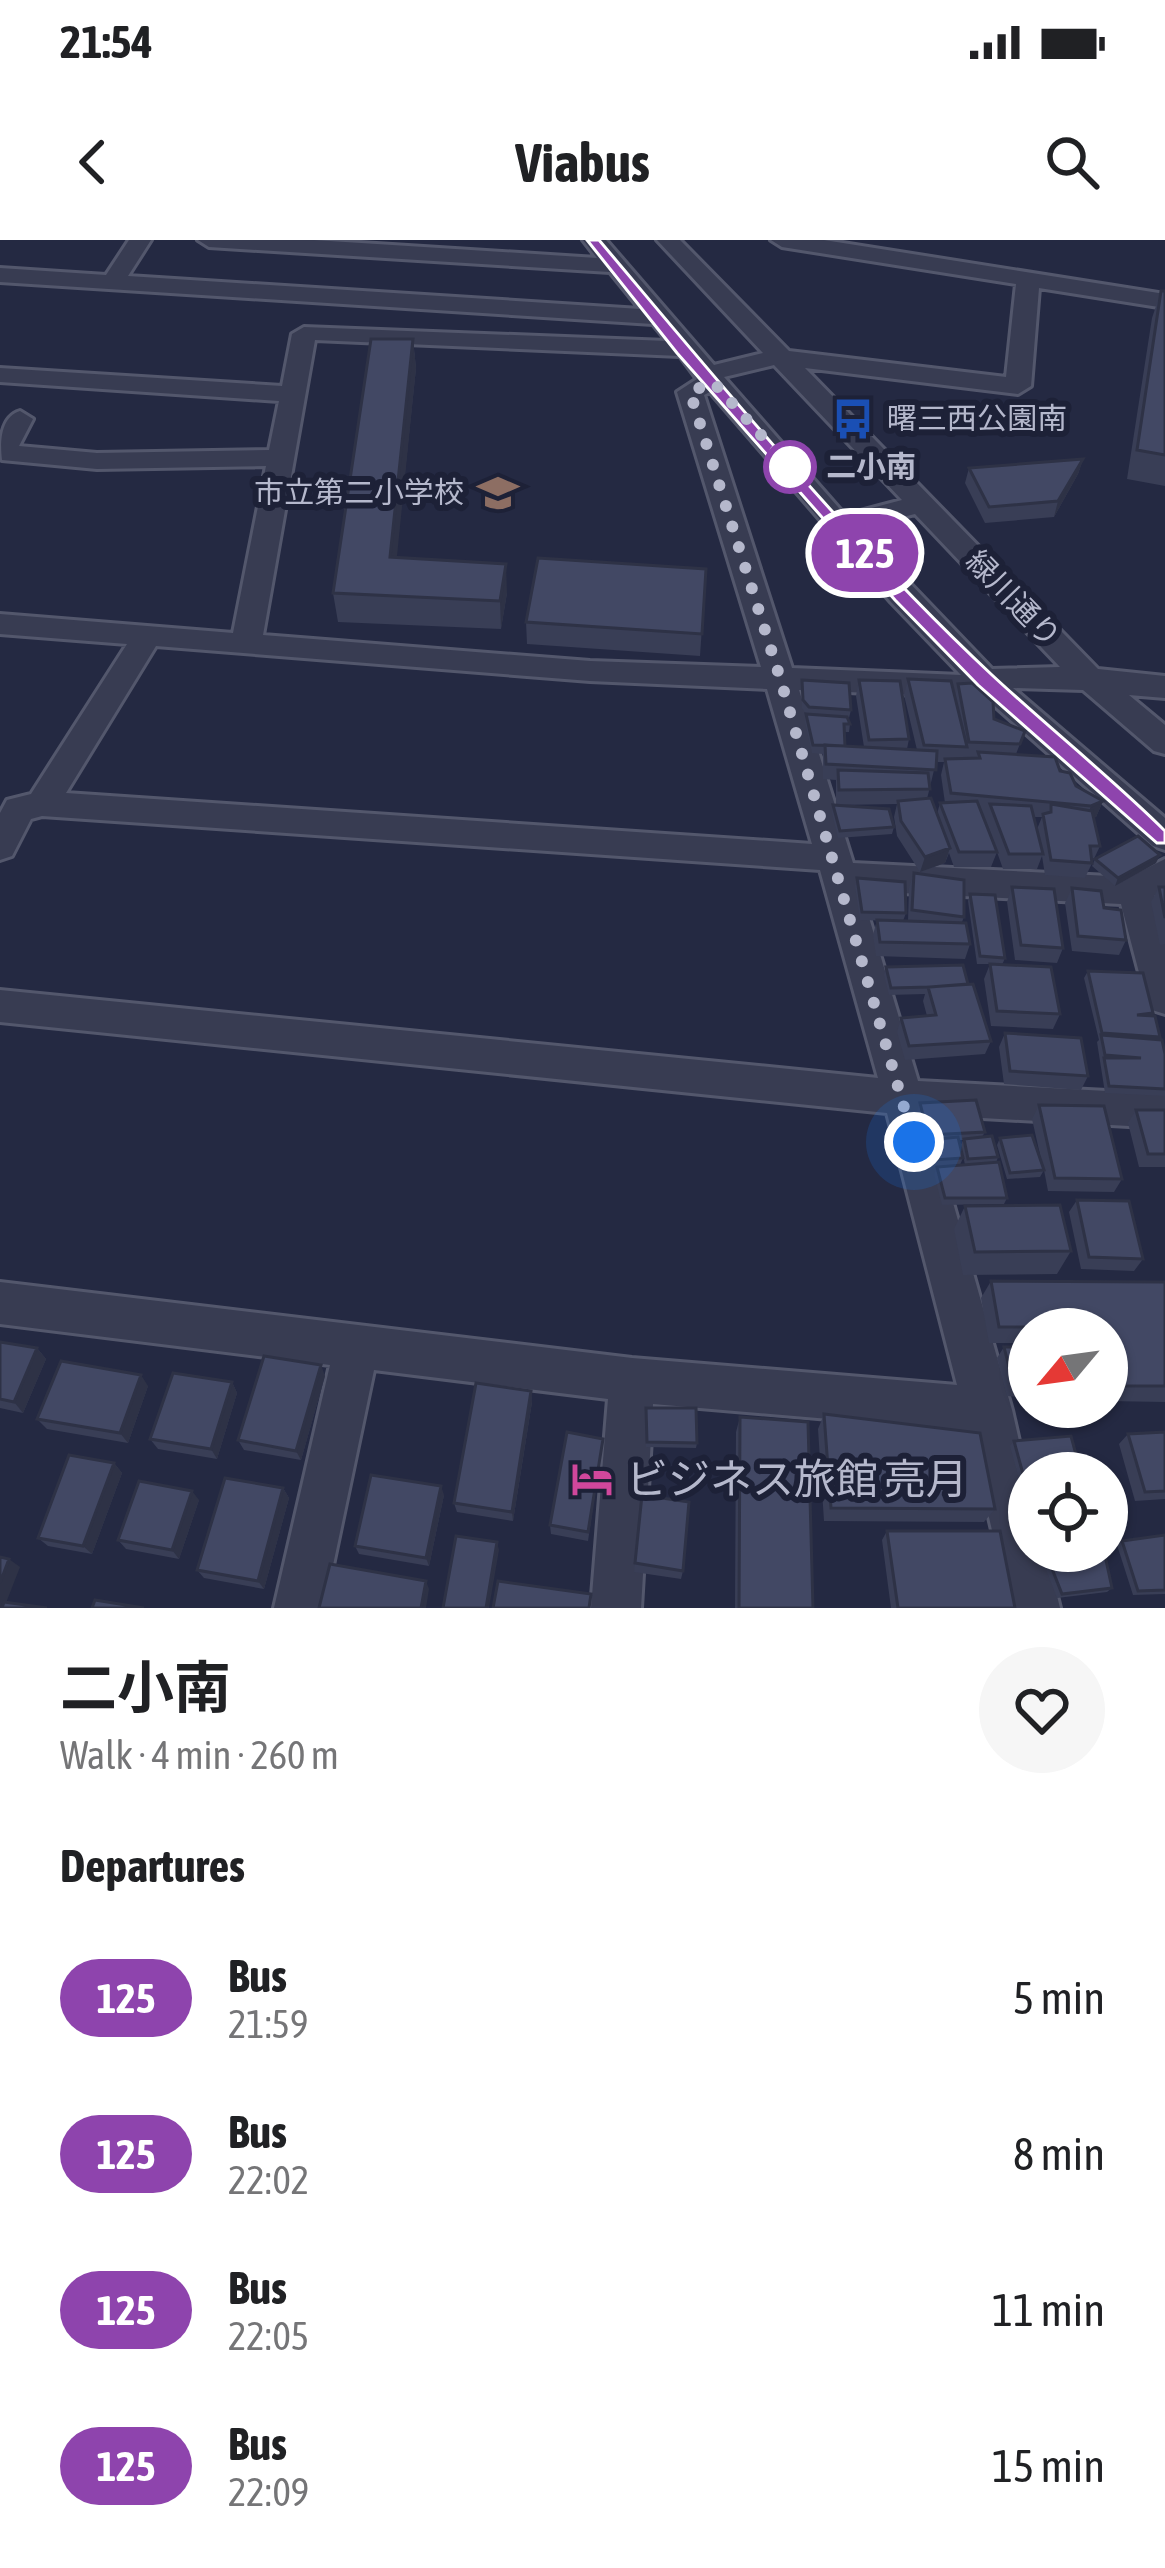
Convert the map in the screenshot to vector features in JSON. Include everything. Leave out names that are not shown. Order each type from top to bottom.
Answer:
[{"type":"street","points":[[113,281],[140,240]]},
{"type":"street","points":[[209,240],[388,245],[616,266]]},
{"type":"street","points":[[594,240],[683,349],[902,596],[985,680],[1165,837]]},
{"type":"street","name":"緑川通り","points":[[668,240],[1087,676],[1165,743]]},
{"type":"street","points":[[782,240],[866,246],[1165,301]]},
{"type":"street","points":[[365,299],[388,245]]},
{"type":"street","points":[[0,275],[657,317]]},
{"type":"street","points":[[1028,279],[1018,386],[777,357],[710,378],[690,392],[781,681],[902,1097],[989,1410],[1035,1608]]},
{"type":"street","points":[[246,645],[304,334],[683,349]]},
{"type":"street","points":[[0,375],[293,394]]},
{"type":"street","points":[[20,419],[1,452],[97,460],[282,458]]},
{"type":"street","points":[[841,524],[920,503]]},
{"type":"street","points":[[0,624],[781,681],[967,686],[985,680],[1087,676],[1127,686],[1165,687]]},
{"type":"street","points":[[0,847],[20,807],[147,636]]},
{"type":"street","points":[[20,807],[833,867],[1150,881],[1165,999]]},
{"type":"street","points":[[0,1006],[902,1097],[1165,1111]]},
{"type":"street","points":[[0,1303],[632,1379],[989,1410]]},
{"type":"street","points":[[299,1608],[357,1346]]},
{"type":"street","points":[[616,1608],[632,1379]]},
{"type":"building","points":[[1161,291],[1165,291],[1165,455],[1137,450]]},
{"type":"building","points":[[371,339],[413,339],[390,557],[506,564],[500,601],[333,593]]},
{"type":"building","points":[[1083,459],[1058,501],[989,507],[969,468]]},
{"type":"building","points":[[538,558],[706,569],[702,634],[526,622]]},
{"type":"building","points":[[908,679],[951,681],[967,747],[924,745]]},
{"type":"building","points":[[802,680],[849,683],[851,710],[809,707],[803,700]]},
{"type":"building","points":[[859,680],[900,681],[909,739],[869,740]]},
{"type":"building","points":[[972,683],[993,702],[994,719],[1025,731],[1020,744],[969,742],[958,684]]},
{"type":"building","points":[[806,714],[847,717],[845,746],[813,745]]},
{"type":"building","points":[[825,745],[937,751],[936,770],[826,764]]},
{"type":"building","points":[[978,752],[1055,757],[1060,771],[1070,773],[1076,786],[1103,801],[1091,806],[951,793],[945,759],[980,758]]},
{"type":"building","points":[[838,770],[928,773],[930,789],[839,790]]},
{"type":"building","points":[[931,798],[950,848],[925,857],[901,821],[898,801]]},
{"type":"building","points":[[977,801],[997,852],[959,852],[940,803]]},
{"type":"building","points":[[990,804],[1031,806],[1043,854],[1009,854]]},
{"type":"building","points":[[1051,804],[1092,811],[1100,846],[1090,846],[1092,863],[1051,860],[1043,814],[1051,812]]},
{"type":"building","points":[[833,805],[889,809],[894,827],[840,831]]},
{"type":"building","points":[[1138,836],[1160,855],[1118,878],[1095,859]]},
{"type":"building","points":[[914,873],[964,880],[964,917],[912,910]]},
{"type":"building","points":[[857,878],[905,882],[906,913],[862,912]]},
{"type":"building","points":[[1012,887],[1054,889],[1063,948],[1021,945]]},
{"type":"building","points":[[1159,887],[1165,887],[1165,918]]},
{"type":"building","points":[[1072,888],[1101,891],[1104,908],[1121,910],[1126,940],[1078,936]]},
{"type":"building","points":[[970,894],[995,895],[1005,958],[980,956]]},
{"type":"building","points":[[877,920],[966,923],[970,944],[880,942]]},
{"type":"building","points":[[990,964],[1051,967],[1060,1014],[997,1011]]},
{"type":"building","points":[[963,965],[968,984],[930,987],[891,988],[886,967]]},
{"type":"building","points":[[1088,971],[1143,973],[1153,1013],[1137,1015],[1155,1016],[1160,1037],[1102,1033]]},
{"type":"building","points":[[973,984],[991,1041],[909,1046],[901,1018],[936,1015],[928,987]]},
{"type":"building","points":[[1005,1033],[1081,1038],[1088,1076],[1010,1071]]},
{"type":"building","points":[[1101,1035],[1162,1040],[1165,1089],[1109,1086],[1104,1058],[1141,1058],[1105,1055]]},
{"type":"building","points":[[976,1100],[985,1132],[928,1135],[920,1103]]},
{"type":"building","points":[[1039,1105],[1104,1106],[1122,1179],[1055,1178]]},
{"type":"building","points":[[1136,1110],[1165,1110],[1165,1154],[1148,1154]]},
{"type":"building","points":[[1032,1135],[1044,1170],[1010,1173],[1000,1138]]},
{"type":"building","points":[[992,1136],[998,1157],[968,1159],[964,1139]]},
{"type":"building","points":[[958,1137],[963,1158],[934,1160],[928,1140]]},
{"type":"building","points":[[999,1162],[1007,1198],[945,1198],[937,1167]]},
{"type":"building","points":[[1077,1200],[1129,1201],[1143,1259],[1089,1257]]},
{"type":"building","points":[[1060,1205],[1071,1251],[975,1252],[965,1206]]},
{"type":"building","points":[[991,1281],[1165,1282],[1165,1386],[1128,1386],[1128,1308],[1008,1308],[1008,1327],[999,1327]]},
{"type":"building","points":[[0,1342],[37,1348],[14,1402],[0,1399]]},
{"type":"building","points":[[264,1356],[321,1365],[296,1451],[238,1440]]},
{"type":"building","points":[[61,1361],[141,1375],[120,1433],[37,1419]]},
{"type":"building","points":[[173,1373],[232,1382],[211,1449],[150,1439]]},
{"type":"building","points":[[476,1383],[531,1391],[512,1512],[454,1503]]},
{"type":"building","points":[[646,1408],[696,1408],[697,1443],[647,1442]]},
{"type":"building","points":[[824,1414],[980,1433],[995,1509],[831,1508]]},
{"type":"building","points":[[740,1417],[808,1422],[813,1608],[739,1608]]},
{"type":"building","points":[[567,1432],[603,1439],[588,1532],[550,1525]]},
{"type":"building","points":[[1165,1432],[1165,1491],[1145,1492],[1128,1434]]},
{"type":"building","points":[[1071,1436],[1075,1452],[1017,1452],[1014,1441]]},
{"type":"building","points":[[69,1455],[114,1463],[83,1546],[38,1538]]},
{"type":"building","points":[[371,1475],[441,1486],[426,1558],[355,1546]]},
{"type":"building","points":[[225,1478],[283,1488],[258,1581],[197,1570]]},
{"type":"building","points":[[139,1481],[192,1491],[172,1550],[118,1540]]},
{"type":"building","points":[[642,1495],[689,1502],[683,1571],[635,1563]]},
{"type":"building","points":[[887,1531],[1000,1531],[1015,1608],[898,1608]]},
{"type":"building","points":[[1165,1535],[1165,1590],[1138,1591],[1128,1560],[1128,1540]]},
{"type":"building","points":[[456,1536],[497,1542],[486,1608],[443,1608]]},
{"type":"building","points":[[0,1557],[9,1559],[0,1583]]},
{"type":"building","points":[[330,1564],[426,1581],[421,1608],[319,1608]]},
{"type":"building","points":[[1053,1572],[1109,1572],[1112,1588],[1062,1594]]},
{"type":"building","points":[[498,1581],[591,1594],[589,1608],[493,1608]]},
{"type":"building","points":[[95,1600],[144,1608],[92,1608]]},
{"type":"building","points":[[4,1602],[47,1608],[2,1608]]},
{"type":"bus line","name":"125","points":[[594,240],[683,349],[902,596],[985,680],[1165,837]]},
{"type":"place","name":"曙三西公園南","points":[[853,419]]},
{"type":"place","name":"二小南","points":[[790,467]]},
{"type":"place","name":"市立第二小学校","points":[[498,493]]},
{"type":"place","name":"ビジネス旅館 亮月","points":[[592,1479]]},
{"type":"route","points":[[790,467],[713,382],[690,392],[781,681],[914,1142]]}]
